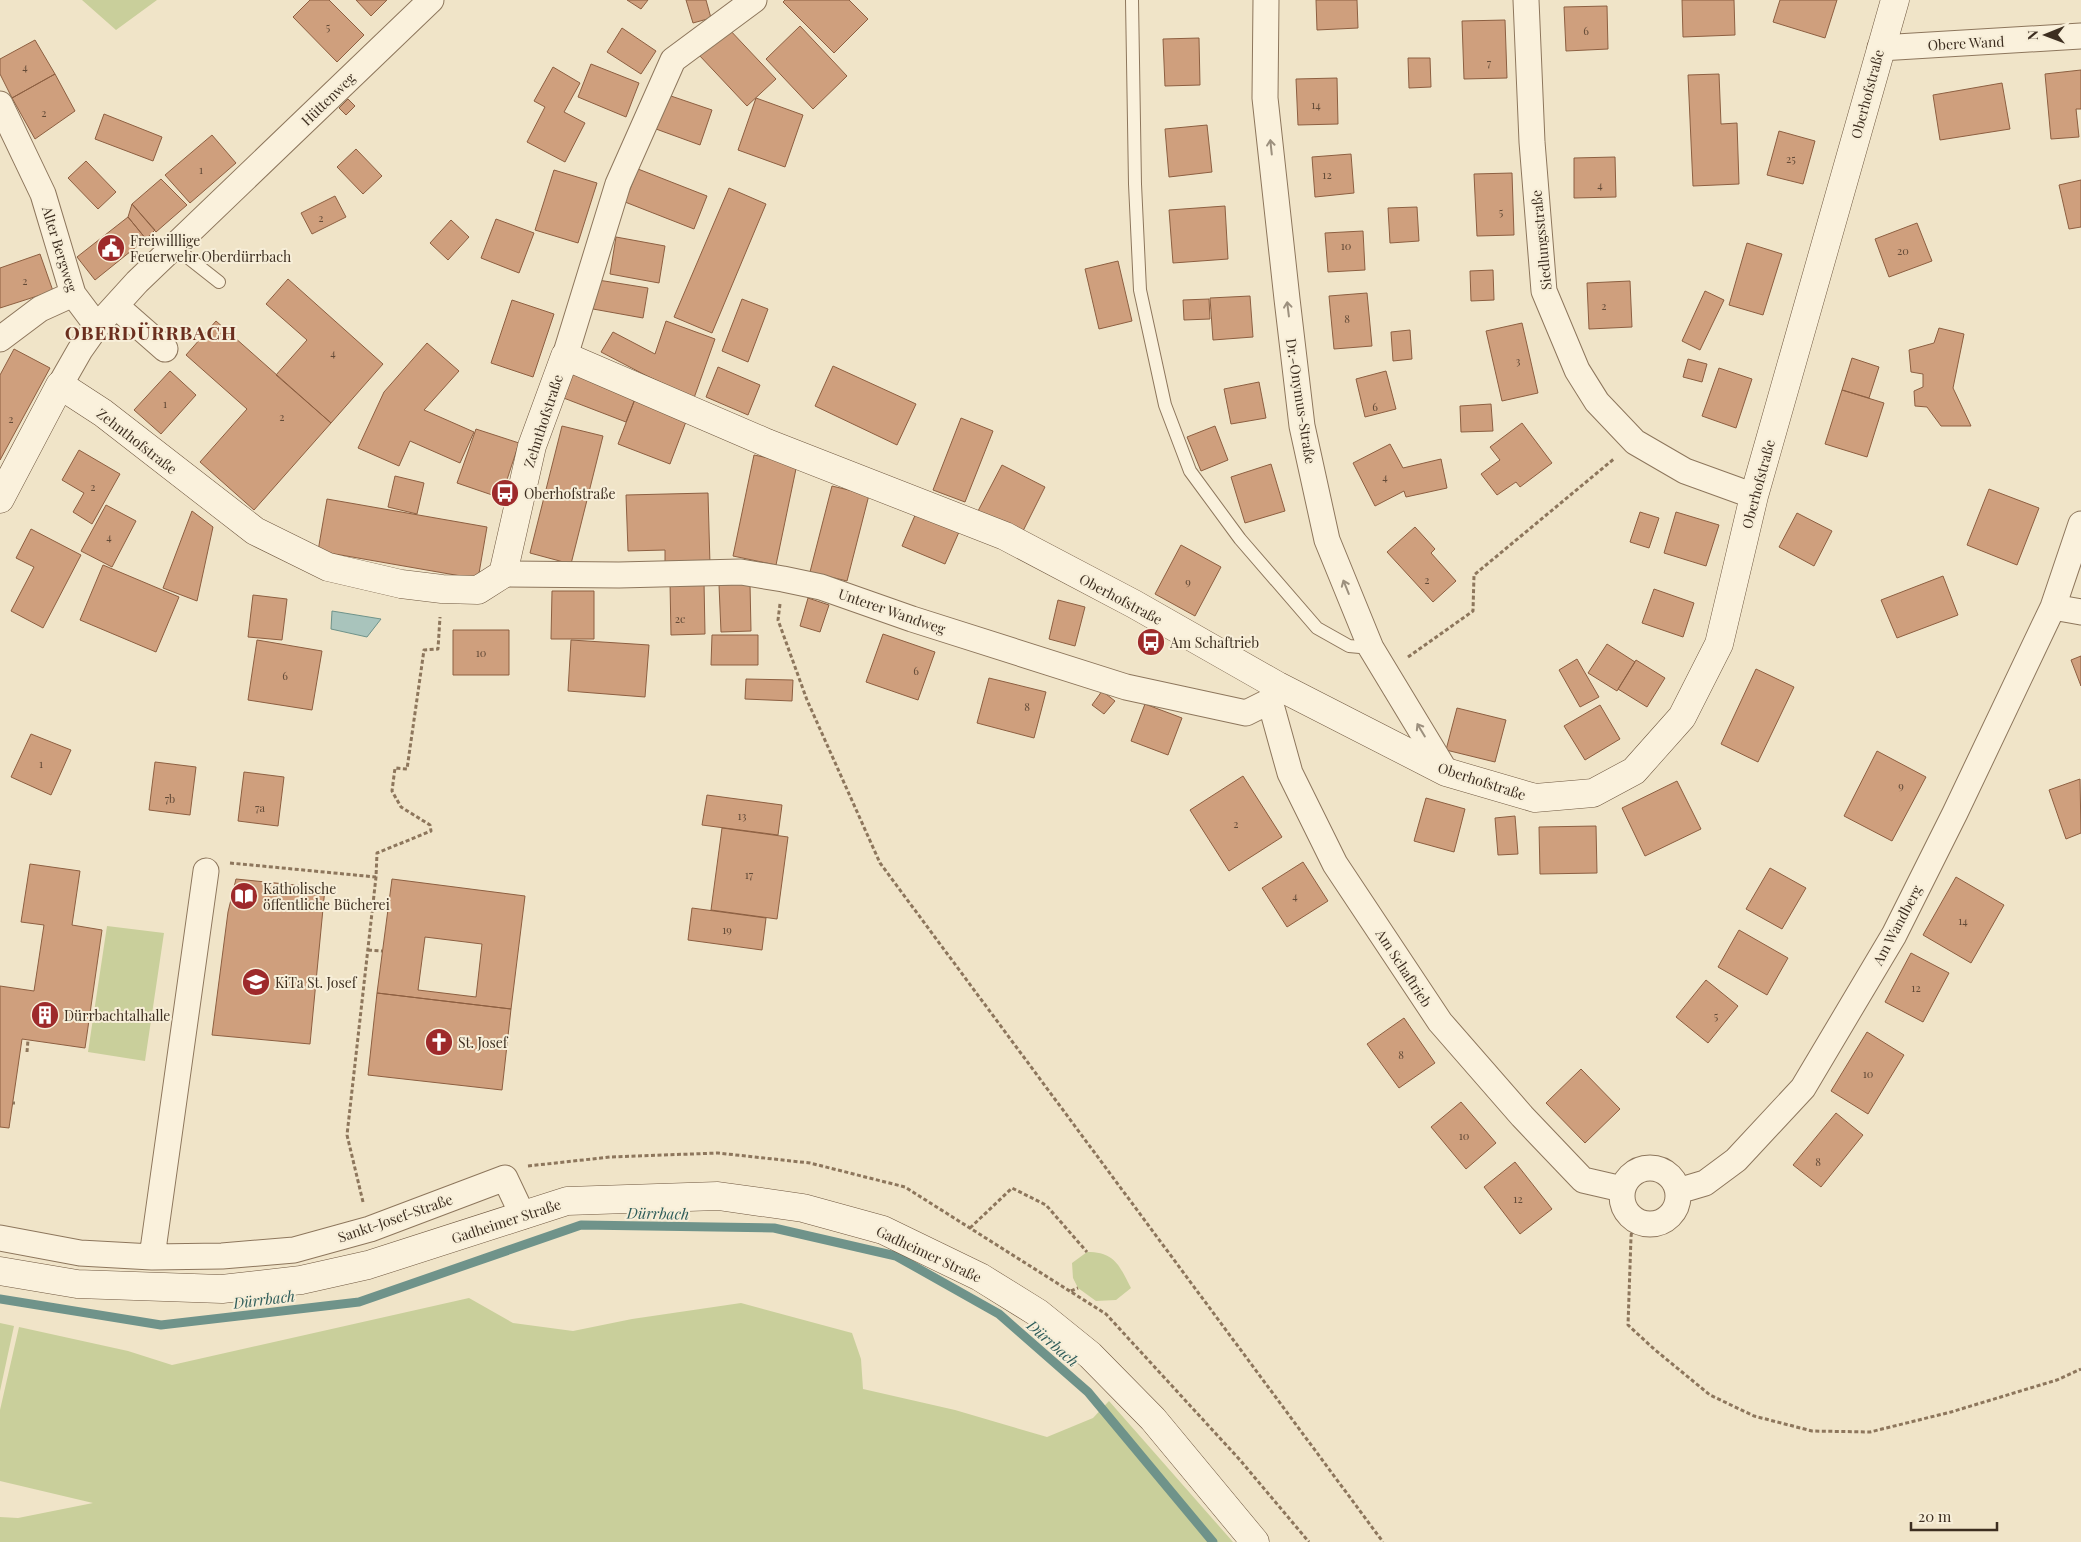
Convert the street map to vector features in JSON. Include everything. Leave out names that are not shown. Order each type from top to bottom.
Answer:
[{"type":"street","name":"Hüttenweg","points":[[97,326],[137,282],[224,197],[431,0]]},
{"type":"street","name":"Zehnthofstraße","points":[[60,385],[104,413],[255,531],[328,567],[401,584],[442,589],[478,590],[502,574],[532,446],[565,356],[618,184],[673,60],[754,0]]},
{"type":"street","name":"Dr.-Onymus-Straße","points":[[1266,0],[1265,98],[1302,426],[1327,540],[1371,648],[1446,772]]},
{"type":"street","name":"Siedlungsstraße","points":[[1526,0],[1532,142],[1544,291],[1577,370],[1598,402],[1635,442],[1685,471],[1754,496]]},
{"type":"street","name":"Oberhofstraße","points":[[565,356],[768,443],[1005,536],[1134,604],[1274,694],[1446,772],[1535,798],[1593,793],[1634,771],[1682,717],[1719,644],[1754,496],[1895,0]]},
{"type":"street","name":"Obere Wand","points":[[1880,48],[2081,36]]},
{"type":"street","name":"Alter Bergweg","points":[[0,104],[43,194],[73,294],[97,326]]},
{"type":"street","points":[[0,339],[40,309],[73,294]]},
{"type":"street","points":[[116,306],[164,349]]},
{"type":"street","points":[[0,499],[60,385],[80,350],[97,326]]},
{"type":"street","name":"Am Wandberg","points":[[1678,1190],[1705,1183],[1736,1160],[1804,1088],[1898,926],[1956,813],[2053,607],[2081,524]]},
{"type":"street","name":"Unterer Wandweg","points":[[502,574],[619,575],[740,572],[821,587],[912,619],[1126,687],[1246,713],[1274,694]]},
{"type":"street","points":[[2053,607],[2081,612]]},
{"type":"street","name":"Am Schaftrieb","points":[[1274,694],[1290,773],[1336,864],[1440,1022],[1522,1116],[1583,1180],[1622,1189]]},
{"type":"street","points":[[152,1257],[206,870]]},
{"type":"street","points":[[1647,1167],[1660,1169],[1673,1179],[1678,1190],[1675,1210],[1666,1220],[1649,1225],[1633,1220],[1623,1206],[1622,1189],[1635,1171],[1647,1167]]},
{"type":"street","name":"Sankt-Josef-Straße","points":[[0,1238],[80,1253],[152,1257],[222,1256],[294,1250],[370,1229],[505,1178],[523,1216]]},
{"type":"street","name":"Gadheimer Straße","points":[[0,1271],[77,1284],[222,1289],[301,1280],[368,1265],[567,1201],[718,1196],[803,1208],[883,1230],[980,1277],[1038,1313],[1090,1355],[1154,1419],[1255,1542]]},
{"type":"lane","points":[[1132,0],[1135,184],[1140,290],[1165,405],[1180,447],[1190,472],[1240,539],[1318,628],[1349,646],[1371,648]]},
{"type":"lane","points":[[177,243],[186,256],[219,282]]},
{"type":"path","points":[[1424,646],[1473,611],[1474,575],[1635,442]]},
{"type":"path","points":[[783,579],[778,620],[807,700],[880,863],[1383,1542]]},
{"type":"path","points":[[370,1229],[347,1135],[376,877],[377,853],[430,831],[430,825],[402,807],[392,791],[394,768],[406,769],[424,650],[438,649],[442,589]]},
{"type":"path","points":[[206,870],[214,861],[376,877]]},
{"type":"path","points":[[368,950],[382,951]]},
{"type":"path","points":[[27,1052],[28,1040]]},
{"type":"path","points":[[970,1228],[1012,1188],[1046,1205],[1086,1252]]},
{"type":"path","points":[[1633,1220],[1628,1325],[1710,1395],[1754,1416],[1812,1431],[1870,1432],[1951,1412],[2057,1380],[2081,1369]]},
{"type":"path","points":[[1070,1292],[1078,1288]]},
{"type":"green space","points":[[82,0],[157,0],[116,30]]},
{"type":"green space","points":[[107,926],[164,933],[145,1061],[88,1052]]},
{"type":"green space","points":[[1087,1252],[1104,1254],[1115,1261],[1131,1288],[1116,1300],[1096,1301],[1078,1288],[1073,1278],[1072,1263]]},
{"type":"green space","points":[[469,1298],[513,1323],[573,1331],[632,1319],[741,1303],[852,1333],[861,1359],[863,1389],[955,1410],[1047,1437],[1093,1418],[1109,1401],[1233,1542],[0,1542],[0,1517],[18,1518],[93,1503],[0,1481],[0,1410],[19,1327],[128,1351],[172,1365]]},
{"type":"green space","points":[[0,1323],[14,1326],[0,1391]]},
{"type":"water","points":[[332,611],[381,619],[367,637],[331,629]]},
{"type":"building","points":[[310,0],[329,0],[364,35],[337,62],[293,17]]},
{"type":"building","points":[[356,0],[387,0],[371,16]]},
{"type":"building","points":[[627,0],[648,0],[641,9]]},
{"type":"building","points":[[686,0],[706,0],[711,18],[693,23]]},
{"type":"building","points":[[785,0],[849,0],[868,19],[834,53],[783,2]]},
{"type":"building","points":[[1316,0],[1357,0],[1358,28],[1317,30]]},
{"type":"building","points":[[1682,0],[1734,0],[1735,35],[1683,37]]},
{"type":"building","points":[[1780,0],[1837,0],[1825,38],[1773,22]]},
{"type":"building","points":[[1607,6],[1608,49],[1566,51],[1564,7]]},
{"type":"building","points":[[1505,20],[1507,78],[1464,79],[1462,21]]},
{"type":"building","points":[[800,26],[847,76],[813,109],[766,59]]},
{"type":"building","points":[[622,28],[656,51],[641,74],[607,52]]},
{"type":"building","points":[[728,28],[776,79],[747,106],[699,55]]},
{"type":"building","points":[[1199,38],[1200,85],[1165,86],[1163,39]]},
{"type":"building","points":[[35,40],[55,74],[12,98],[0,74],[0,59]]},
{"type":"building","points":[[1408,58],[1430,58],[1431,87],[1409,88]]},
{"type":"building","points":[[591,64],[639,83],[626,117],[578,97]]},
{"type":"building","points":[[553,67],[580,83],[564,112],[585,123],[565,162],[527,142],[545,107],[534,101]]},
{"type":"building","points":[[2081,70],[2081,109],[2076,109],[2079,137],[2051,139],[2045,74]]},
{"type":"building","points":[[55,74],[75,111],[35,139],[12,98]]},
{"type":"building","points":[[1719,74],[1721,124],[1737,123],[1739,184],[1693,186],[1688,75]]},
{"type":"building","points":[[1337,78],[1338,124],[1298,125],[1296,79]]},
{"type":"building","points":[[2002,83],[2010,129],[1940,140],[1933,95]]},
{"type":"building","points":[[668,95],[712,110],[700,145],[656,129]]},
{"type":"building","points":[[756,98],[803,115],[785,167],[738,150]]},
{"type":"building","points":[[348,99],[355,106],[346,115],[339,108]]},
{"type":"building","points":[[104,114],[162,137],[153,161],[95,139]]},
{"type":"building","points":[[1207,125],[1212,172],[1169,177],[1165,129]]},
{"type":"building","points":[[1779,131],[1815,141],[1803,184],[1767,175]]},
{"type":"building","points":[[212,135],[236,163],[190,203],[165,175]]},
{"type":"building","points":[[356,149],[382,176],[363,194],[337,167]]},
{"type":"building","points":[[1351,154],[1354,193],[1315,197],[1312,157]]},
{"type":"building","points":[[1615,157],[1616,197],[1574,198],[1574,158]]},
{"type":"building","points":[[86,161],[116,192],[98,209],[68,178]]},
{"type":"building","points":[[638,169],[707,196],[694,229],[625,202]]},
{"type":"building","points":[[554,170],[597,183],[578,243],[535,230]]},
{"type":"building","points":[[1512,173],[1514,235],[1477,236],[1474,174]]},
{"type":"building","points":[[161,179],[187,205],[156,232],[132,204]]},
{"type":"building","points":[[2081,180],[2081,227],[2069,229],[2059,185]]},
{"type":"building","points":[[729,188],[766,204],[712,333],[674,317]]},
{"type":"building","points":[[335,196],[346,217],[312,234],[301,213]]},
{"type":"building","points":[[132,204],[155,230],[146,239],[128,217]]},
{"type":"building","points":[[1225,206],[1228,259],[1173,263],[1169,210]]},
{"type":"building","points":[[1417,207],[1419,241],[1390,243],[1388,208]]},
{"type":"building","name":"Freiwilllige Feuerwehr Oberdürrbach","points":[[128,217],[146,239],[95,280],[77,257]]},
{"type":"building","points":[[496,219],[534,233],[519,273],[481,258]]},
{"type":"building","points":[[451,220],[469,237],[448,260],[430,243]]},
{"type":"building","points":[[1917,223],[1932,261],[1889,277],[1875,239]]},
{"type":"building","points":[[1363,231],[1365,270],[1328,272],[1325,233]]},
{"type":"building","points":[[616,237],[665,246],[659,283],[610,274]]},
{"type":"building","points":[[1747,243],[1782,254],[1763,315],[1729,305]]},
{"type":"building","points":[[40,254],[53,291],[0,308],[0,268]]},
{"type":"building","points":[[1118,261],[1132,321],[1099,329],[1085,269]]},
{"type":"building","points":[[1493,270],[1494,300],[1471,301],[1470,271]]},
{"type":"building","points":[[288,279],[383,364],[331,423],[276,375],[307,340],[266,304]]},
{"type":"building","points":[[598,280],[648,288],[643,318],[593,309]]},
{"type":"building","points":[[1630,281],[1632,327],[1589,329],[1587,283]]},
{"type":"building","points":[[1705,291],[1724,300],[1700,350],[1682,341]]},
{"type":"building","points":[[1367,293],[1372,346],[1334,349],[1329,296]]},
{"type":"building","points":[[1250,296],[1253,337],[1213,340],[1210,298]]},
{"type":"building","points":[[742,299],[768,309],[748,362],[722,351]]},
{"type":"building","points":[[1209,299],[1210,319],[1184,320],[1183,300]]},
{"type":"building","points":[[512,300],[554,314],[533,377],[491,363]]},
{"type":"building","points":[[216,321],[331,423],[254,510],[200,462],[247,409],[186,355]]},
{"type":"building","points":[[666,321],[715,339],[694,398],[601,352],[613,332],[655,354]]},
{"type":"building","points":[[1522,323],[1538,393],[1502,401],[1486,331]]},
{"type":"building","points":[[1939,328],[1964,334],[1953,388],[1971,426],[1941,426],[1927,407],[1915,406],[1914,391],[1923,387],[1923,374],[1911,372],[1909,350],[1934,343]]},
{"type":"building","points":[[1410,330],[1412,359],[1393,361],[1391,332]]},
{"type":"building","points":[[427,343],[459,371],[424,410],[474,432],[460,463],[410,441],[399,466],[358,448],[384,392]]},
{"type":"building","points":[[14,349],[50,368],[0,460],[0,375]]},
{"type":"building","points":[[1852,358],[1879,367],[1869,398],[1842,390]]},
{"type":"building","points":[[1688,359],[1707,364],[1702,382],[1683,377]]},
{"type":"building","points":[[833,366],[916,404],[897,445],[815,406]]},
{"type":"building","points":[[718,367],[760,385],[748,415],[706,397]]},
{"type":"building","points":[[1719,368],[1752,379],[1736,428],[1702,416]]},
{"type":"building","points":[[170,371],[196,395],[161,434],[134,410]]},
{"type":"building","points":[[1386,371],[1396,409],[1365,417],[1356,379]]},
{"type":"building","points":[[570,373],[635,399],[626,422],[561,397]]},
{"type":"building","points":[[1259,382],[1266,418],[1231,424],[1224,389]]},
{"type":"building","points":[[1842,390],[1884,403],[1867,457],[1825,444]]},
{"type":"building","points":[[635,399],[687,419],[670,464],[618,444]]},
{"type":"building","points":[[1491,404],[1493,431],[1461,432],[1460,406]]},
{"type":"building","points":[[961,418],[993,431],[965,502],[933,490]]},
{"type":"building","points":[[1522,423],[1552,463],[1520,487],[1516,482],[1497,495],[1481,474],[1500,460],[1490,447]]},
{"type":"building","points":[[562,426],[603,436],[571,564],[530,553]]},
{"type":"building","points":[[1215,426],[1228,460],[1201,471],[1187,437]]},
{"type":"building","points":[[476,429],[519,443],[501,498],[457,483]]},
{"type":"building","points":[[1390,444],[1403,468],[1441,459],[1447,488],[1406,497],[1404,491],[1375,506],[1353,463]]},
{"type":"building","points":[[79,450],[120,474],[92,524],[73,512],[84,493],[62,480]]},
{"type":"building","points":[[754,455],[797,464],[776,565],[733,556]]},
{"type":"building","points":[[1271,464],[1285,511],[1245,523],[1231,477]]},
{"type":"building","points":[[1002,465],[1045,487],[1022,533],[978,511]]},
{"type":"building","points":[[395,476],[424,483],[417,514],[388,507]]},
{"type":"building","points":[[832,486],[869,495],[847,581],[810,572]]},
{"type":"building","points":[[1989,489],[2039,508],[2017,565],[1967,545]]},
{"type":"building","points":[[708,493],[710,565],[665,566],[665,550],[628,551],[626,495]]},
{"type":"building","points":[[327,499],[487,527],[478,579],[318,551]]},
{"type":"building","points":[[106,505],[136,521],[112,567],[81,551]]},
{"type":"building","points":[[192,511],[213,527],[197,601],[163,588]]},
{"type":"building","points":[[1640,512],[1659,518],[1649,548],[1630,542]]},
{"type":"building","points":[[1676,512],[1719,525],[1706,566],[1664,553]]},
{"type":"building","points":[[916,513],[959,532],[945,564],[902,546]]},
{"type":"building","points":[[1797,513],[1832,531],[1814,566],[1779,547]]},
{"type":"building","points":[[1415,527],[1435,549],[1431,553],[1456,581],[1433,602],[1387,552]]},
{"type":"building","points":[[31,529],[81,555],[43,628],[11,611],[34,567],[16,558]]},
{"type":"building","points":[[1181,545],[1221,567],[1195,616],[1155,594]]},
{"type":"building","points":[[103,565],[179,597],[156,652],[80,620]]},
{"type":"building","points":[[1943,576],[1958,615],[1897,638],[1881,600]]},
{"type":"building","points":[[704,582],[705,634],[671,635],[670,583]]},
{"type":"building","points":[[750,584],[751,631],[721,632],[719,585]]},
{"type":"building","points":[[1654,589],[1694,603],[1683,637],[1642,623]]},
{"type":"building","points":[[552,591],[594,591],[594,639],[551,639]]},
{"type":"building","points":[[253,595],[287,599],[282,640],[248,637]]},
{"type":"building","points":[[808,598],[829,605],[820,632],[800,626]]},
{"type":"building","points":[[1058,600],[1085,607],[1075,646],[1049,639]]},
{"type":"building","points":[[453,630],[509,630],[509,675],[453,675]]},
{"type":"building","points":[[883,634],[935,652],[918,700],[866,682]]},
{"type":"building","points":[[712,635],[758,635],[758,665],[711,665]]},
{"type":"building","points":[[257,640],[322,651],[312,710],[248,700]]},
{"type":"building","points":[[571,640],[649,645],[645,697],[568,691]]},
{"type":"building","points":[[1607,644],[1635,662],[1617,691],[1588,673]]},
{"type":"building","points":[[2081,656],[2081,686],[2071,660]]},
{"type":"building","points":[[1577,659],[1599,697],[1580,707],[1559,670]]},
{"type":"building","points":[[1636,660],[1665,678],[1647,707],[1618,689]]},
{"type":"building","points":[[1756,669],[1794,687],[1758,762],[1721,744]]},
{"type":"building","points":[[989,678],[1046,692],[1034,738],[977,723]]},
{"type":"building","points":[[746,679],[793,680],[792,701],[745,699]]},
{"type":"building","points":[[1102,691],[1115,701],[1104,714],[1092,705]]},
{"type":"building","points":[[1145,704],[1182,718],[1168,755],[1131,741]]},
{"type":"building","points":[[1600,705],[1620,739],[1585,760],[1564,726]]},
{"type":"building","points":[[1457,708],[1506,720],[1495,762],[1446,750]]},
{"type":"building","points":[[31,734],[71,750],[51,795],[11,777]]},
{"type":"building","points":[[1877,751],[1926,777],[1892,841],[1844,816]]},
{"type":"building","points":[[155,762],[196,767],[190,815],[149,810]]},
{"type":"building","points":[[244,772],[284,777],[278,826],[238,821]]},
{"type":"building","points":[[1243,776],[1282,837],[1229,871],[1190,810]]},
{"type":"building","points":[[2080,779],[2081,833],[2066,839],[2049,790]]},
{"type":"building","points":[[1677,781],[1701,829],[1645,856],[1622,808]]},
{"type":"building","points":[[707,795],[782,805],[778,835],[702,825]]},
{"type":"building","points":[[1426,798],[1465,809],[1454,852],[1414,841]]},
{"type":"building","points":[[1515,816],[1518,854],[1498,855],[1495,818]]},
{"type":"building","points":[[1596,826],[1597,873],[1540,874],[1539,827]]},
{"type":"building","points":[[722,828],[788,837],[777,919],[711,910]]},
{"type":"building","points":[[1303,862],[1328,901],[1287,927],[1262,888]]},
{"type":"building","name":"Dürrbachtalhalle","points":[[30,864],[80,871],[72,925],[102,930],[85,1048],[22,1039],[9,1128],[0,1127],[0,986],[34,991],[44,925],[21,922]]},
{"type":"building","points":[[1770,868],[1806,888],[1782,929],[1746,909]]},
{"type":"building","points":[[1956,877],[2004,905],[1971,963],[1923,935]]},
{"type":"building","points":[[236,879],[325,888],[310,1044],[212,1035],[228,912]]},
{"type":"building","points":[[392,879],[525,896],[511,1009],[377,993]],"holes":[[[425,937],[482,944],[476,997],[418,990]]]},
{"type":"building","points":[[692,908],[766,918],[762,950],[688,940]]},
{"type":"building","points":[[1739,930],[1788,958],[1767,995],[1718,967]]},
{"type":"building","points":[[1911,953],[1949,973],[1923,1022],[1885,1002]]},
{"type":"building","points":[[1706,980],[1738,1006],[1708,1043],[1676,1017]]},
{"type":"building","name":"St. Josef","points":[[377,993],[511,1009],[502,1090],[368,1075]]},
{"type":"building","points":[[1404,1018],[1435,1063],[1399,1088],[1367,1044]]},
{"type":"building","points":[[1867,1032],[1904,1055],[1868,1114],[1831,1091]]},
{"type":"building","points":[[1581,1069],[1620,1109],[1585,1143],[1546,1103]]},
{"type":"building","points":[[1461,1102],[1496,1143],[1466,1169],[1431,1127]]},
{"type":"building","points":[[1836,1113],[1863,1135],[1821,1187],[1793,1165]]},
{"type":"building","points":[[1515,1162],[1552,1209],[1520,1234],[1484,1187]]},
{"type":"waterway","name":"Dürrbach","points":[[0,1299],[161,1325],[359,1302],[581,1225],[774,1228],[896,1256],[999,1314],[1088,1392],[1213,1542]]},
{"type":"place","name":"Freiwilllige Feuerwehr Oberdürrbach","points":[[111,248]]},
{"type":"place","name":"Oberhofstraße","points":[[505,493]]},
{"type":"place","name":"Am Schaftrieb","points":[[1151,642]]},
{"type":"place","name":"Katholische öffentliche Bücherei","points":[[244,896]]},
{"type":"place","name":"KiTa St. Josef","points":[[256,982]]},
{"type":"place","name":"Dürrbachtalhalle","points":[[45,1015]]},
{"type":"place","name":"St. Josef","points":[[439,1042]]},
{"type":"district","name":"OBERDÜRRBACH","points":[[151,332]]}]
